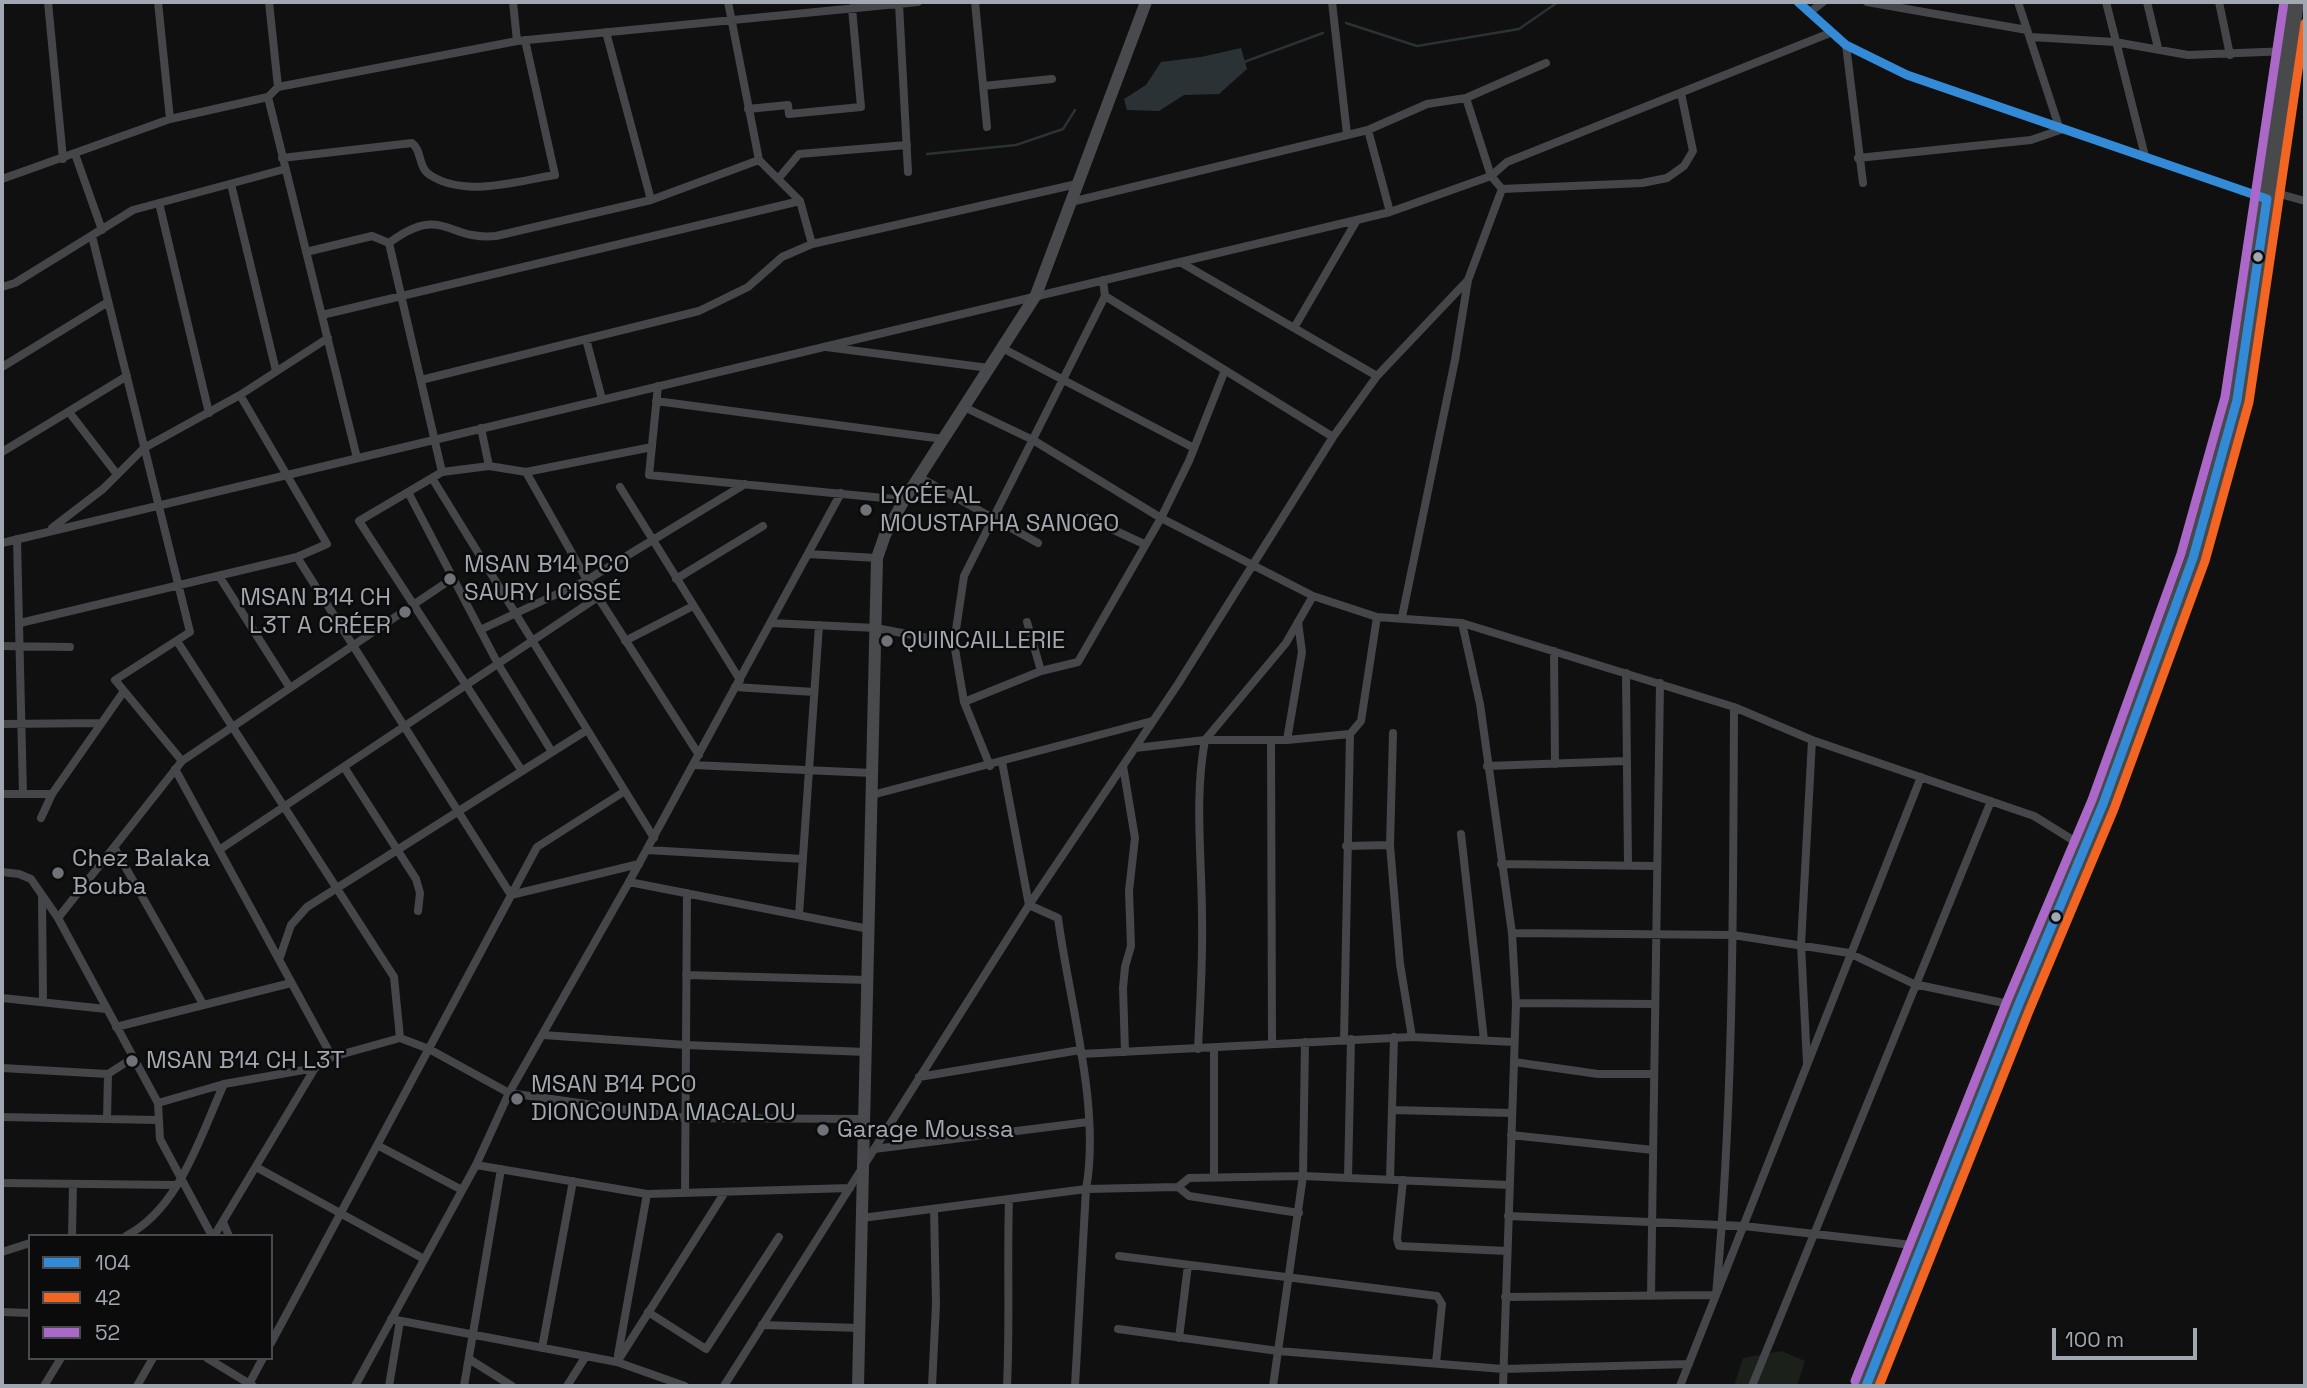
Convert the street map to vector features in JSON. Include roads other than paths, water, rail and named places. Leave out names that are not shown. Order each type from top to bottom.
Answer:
[{"type":"highway","points":[[1866,1386],[2084,847],[2162,649],[2193,558],[2237,400],[2296,2]]},
{"type":"street","points":[[48,2],[63,159]]},
{"type":"street","points":[[158,2],[170,118]]},
{"type":"street","points":[[269,2],[278,87]]},
{"type":"street","points":[[282,158],[412,143],[417,147],[424,169],[430,175],[467,186],[555,175],[513,2]]},
{"type":"street","points":[[729,2],[730,20],[759,160],[800,201],[812,244]]},
{"type":"street","points":[[2,179],[75,155],[170,118],[268,97],[278,87],[521,41],[918,2]]},
{"type":"street","points":[[975,2],[988,127]]},
{"type":"street","points":[[858,1386],[877,558],[885,535],[904,500],[1036,295],[1146,2]]},
{"type":"street","points":[[1332,2],[1347,134]]},
{"type":"street","points":[[1798,2],[1830,33],[1846,44],[1908,75],[2060,130],[2268,195],[2305,201]]},
{"type":"street","points":[[1810,12],[1823,2]]},
{"type":"street","points":[[1867,2],[2029,34],[2158,48],[2188,55],[2289,51]]},
{"type":"street","points":[[2018,2],[2060,130]]},
{"type":"street","points":[[2106,2],[2145,156]]},
{"type":"street","points":[[2147,2],[2158,48]]},
{"type":"street","points":[[2219,2],[2230,55]]},
{"type":"street","points":[[899,4],[908,173]]},
{"type":"street","points":[[748,109],[788,105],[789,114],[861,107],[852,8]]},
{"type":"street","points":[[606,32],[651,200]]},
{"type":"street","points":[[2,543],[1390,212],[1491,176],[1507,162],[1830,33]]},
{"type":"street","points":[[1846,44],[1863,183]]},
{"type":"street","points":[[1070,202],[1368,130],[1427,104],[1466,98],[1546,64]]},
{"type":"street","points":[[983,86],[1052,79]]},
{"type":"street","points":[[1502,189],[1642,183],[1667,178],[1684,166],[1693,150],[1681,93]]},
{"type":"street","points":[[268,97],[357,458]]},
{"type":"street","points":[[1466,98],[1491,176],[1502,189]]},
{"type":"street","points":[[1368,130],[1390,212]]},
{"type":"street","points":[[1858,158],[2031,140],[2060,130]]},
{"type":"street","points":[[778,179],[799,153],[906,145]]},
{"type":"street","points":[[75,155],[102,230]]},
{"type":"street","points":[[389,243],[407,230],[425,225],[444,224],[478,238],[496,236],[651,200],[759,160]]},
{"type":"street","points":[[2,287],[15,283],[134,210],[285,169]]},
{"type":"street","points":[[230,184],[276,372]]},
{"type":"street","points":[[421,380],[699,311],[748,287],[782,257],[812,244],[1077,184]]},
{"type":"street","points":[[1402,617],[1455,360],[1468,280],[1502,189]]},
{"type":"street","points":[[322,315],[800,201]]},
{"type":"street","points":[[159,203],[209,412]]},
{"type":"street","points":[[1294,328],[1357,220]]},
{"type":"street","points":[[92,236],[190,632],[115,680],[181,761]]},
{"type":"street","points":[[306,252],[372,236],[389,243]]},
{"type":"street","points":[[389,243],[442,472]]},
{"type":"street","points":[[1180,262],[1377,376]]},
{"type":"street","points":[[990,766],[964,702],[954,643],[964,576],[1105,296],[1102,280]]},
{"type":"street","points":[[724,1386],[1029,905],[1254,567],[1333,437],[1377,376],[1468,280]]},
{"type":"street","points":[[1105,296],[1333,437]]},
{"type":"street","points":[[2,367],[108,302]]},
{"type":"street","points":[[48,532],[103,489],[116,473],[145,448],[240,395],[327,338]]},
{"type":"street","points":[[586,339],[602,399]]},
{"type":"street","points":[[821,346],[989,368]]},
{"type":"street","points":[[1002,348],[1194,448]]},
{"type":"street","points":[[964,702],[1041,671],[1078,662],[1144,544],[1161,519],[1194,448],[1225,370]]},
{"type":"street","points":[[2,452],[127,376]]},
{"type":"street","points":[[658,386],[649,475],[904,500]]},
{"type":"street","points":[[20,623],[297,557],[327,544],[240,395]]},
{"type":"street","points":[[656,401],[943,439]]},
{"type":"street","points":[[964,407],[1032,440],[1161,519],[1313,596],[1377,617],[1462,623],[1734,707],[1811,740],[2034,816],[2084,847]]},
{"type":"street","points":[[69,412],[116,473]]},
{"type":"street","points":[[481,428],[489,466]]},
{"type":"street","points":[[522,771],[359,521],[442,472],[489,466],[526,472],[652,447]]},
{"type":"street","points":[[526,472],[587,580],[699,755]]},
{"type":"street","points":[[919,477],[1038,543]]},
{"type":"street","points":[[432,478],[654,838]]},
{"type":"street","points":[[480,630],[587,580],[746,484]]},
{"type":"street","points":[[620,487],[738,683]]},
{"type":"street","points":[[408,492],[498,664],[552,752]]},
{"type":"street","points":[[355,1386],[395,1320],[509,1093],[654,838],[841,493]]},
{"type":"street","points":[[1088,518],[1144,544]]},
{"type":"street","points":[[676,579],[763,526]]},
{"type":"street","points":[[18,539],[23,794]]},
{"type":"street","points":[[808,554],[877,558]]},
{"type":"street","points":[[297,557],[511,895]]},
{"type":"street","points":[[219,576],[290,688]]},
{"type":"street","points":[[58,918],[181,761],[453,578]]},
{"type":"street","points":[[1198,1049],[1202,918],[1199,850],[1205,740],[1286,643],[1313,596]]},
{"type":"street","points":[[219,850],[598,597]]},
{"type":"street","points":[[625,641],[693,606]]},
{"type":"street","points":[[1348,1178],[1346,846],[1350,734],[1361,721],[1377,617]]},
{"type":"street","points":[[1027,622],[1041,671]]},
{"type":"street","points":[[1287,740],[1302,652],[1298,622]]},
{"type":"street","points":[[771,623],[876,628],[954,643]]},
{"type":"street","points":[[1462,623],[1480,704],[1512,933],[1516,1003],[1503,1386]]},
{"type":"street","points":[[799,915],[819,625]]},
{"type":"street","points":[[177,641],[394,977],[400,1038]]},
{"type":"street","points":[[2,646],[70,647]]},
{"type":"street","points":[[1555,651],[1555,764]]},
{"type":"street","points":[[1626,673],[1628,866]]},
{"type":"street","points":[[738,683],[814,692]]},
{"type":"street","points":[[1651,1296],[1660,683]]},
{"type":"street","points":[[41,818],[52,793],[124,691]]},
{"type":"street","points":[[1716,1295],[1723,1227],[1733,934],[1734,707]]},
{"type":"street","points":[[872,795],[990,766],[1040,748],[1152,722]]},
{"type":"street","points":[[2,724],[101,723]]},
{"type":"street","points":[[279,960],[297,914],[587,730]]},
{"type":"street","points":[[1393,733],[1390,845],[1400,964],[1412,1037]]},
{"type":"street","points":[[1135,748],[1205,740],[1287,740],[1350,734]]},
{"type":"street","points":[[1271,740],[1272,1043]]},
{"type":"street","points":[[1807,1066],[1801,944],[1811,740]]},
{"type":"street","points":[[1488,766],[1626,761]]},
{"type":"street","points":[[1002,762],[1029,905]]},
{"type":"street","points":[[693,765],[872,773]]},
{"type":"street","points":[[1123,766],[1135,838],[1129,891],[1131,946],[1123,988],[1125,1052]]},
{"type":"street","points":[[344,767],[419,885],[418,911]]},
{"type":"street","points":[[175,769],[331,1057]]},
{"type":"street","points":[[1680,1386],[1849,953],[1921,777]]},
{"type":"street","points":[[273,1336],[537,847],[625,791]]},
{"type":"street","points":[[2,794],[52,793]]},
{"type":"street","points":[[1752,1386],[1812,1233],[1991,801]]},
{"type":"street","points":[[1461,834],[1484,1040]]},
{"type":"street","points":[[1346,846],[1390,845]]},
{"type":"street","points":[[114,847],[203,1004]]},
{"type":"street","points":[[647,850],[803,859]]},
{"type":"street","points":[[511,895],[639,864]]},
{"type":"street","points":[[1501,864],[1656,866]]},
{"type":"street","points":[[2,872],[26,876],[58,918],[158,1103],[160,1139],[178,1182],[212,1234]]},
{"type":"street","points":[[629,882],[869,929]]},
{"type":"street","points":[[685,1193],[687,893]]},
{"type":"street","points":[[43,895],[43,1002]]},
{"type":"street","points":[[1029,905],[1058,918],[1080,1052],[1088,1122],[1091,1163],[1086,1189],[1075,1386]]},
{"type":"street","points":[[1512,933],[1733,934],[1849,953],[1914,984],[2018,1006]]},
{"type":"street","points":[[686,975],[867,981]]},
{"type":"street","points":[[116,1027],[291,982]]},
{"type":"street","points":[[2,998],[106,1009]]},
{"type":"street","points":[[1516,1003],[1655,1004]]},
{"type":"street","points":[[544,1035],[685,1045],[866,1052]]},
{"type":"street","points":[[919,1077],[1080,1052],[1198,1049],[1394,1037],[1514,1042]]},
{"type":"street","points":[[1390,1180],[1394,1037]]},
{"type":"street","points":[[158,1103],[224,1084],[315,1068],[331,1057],[400,1038],[429,1049],[509,1093],[685,1118],[864,1119]]},
{"type":"street","points":[[1273,1386],[1303,1176],[1305,1042]]},
{"type":"street","points":[[1214,1048],[1214,1177]]},
{"type":"street","points":[[2,1068],[108,1074],[133,1058]]},
{"type":"street","points":[[1514,1062],[1598,1074],[1654,1074]]},
{"type":"street","points":[[214,1234],[315,1068]]},
{"type":"street","points":[[107,1119],[108,1074]]},
{"type":"street","points":[[129,1234],[152,1219],[178,1182],[224,1084]]},
{"type":"street","points":[[1392,1110],[1512,1114]]},
{"type":"street","points":[[2,1117],[157,1120]]},
{"type":"street","points":[[873,1149],[1088,1122]]},
{"type":"street","points":[[1511,1135],[1653,1150]]},
{"type":"street","points":[[377,1145],[462,1190]]},
{"type":"street","points":[[475,1165],[647,1194],[850,1188]]},
{"type":"street","points":[[256,1167],[424,1259]]},
{"type":"street","points":[[464,1386],[502,1169]]},
{"type":"street","points":[[862,1218],[1086,1189],[1178,1187],[1189,1178],[1303,1176],[1509,1185]]},
{"type":"street","points":[[1403,1180],[1399,1246],[1507,1251]]},
{"type":"street","points":[[542,1348],[573,1181]]},
{"type":"street","points":[[2,1183],[178,1182]]},
{"type":"street","points":[[72,1184],[72,1234]]},
{"type":"street","points":[[1178,1187],[1189,1196],[1299,1213]]},
{"type":"street","points":[[617,1362],[725,1192]]},
{"type":"street","points":[[617,1362],[647,1194]]},
{"type":"street","points":[[1007,1386],[1011,1316],[1006,1282],[1009,1199]]},
{"type":"street","points":[[932,1386],[936,1304],[934,1209]]},
{"type":"street","points":[[1508,1216],[1744,1226],[1921,1246]]},
{"type":"street","points":[[223,1222],[228,1234]]},
{"type":"street","points":[[648,1312],[706,1349],[779,1237]]},
{"type":"street","points":[[2,1252],[28,1244]]},
{"type":"street","points":[[1119,1256],[1437,1296],[1442,1304],[1436,1363]]},
{"type":"street","points":[[1179,1338],[1188,1265]]},
{"type":"street","points":[[1505,1297],[1716,1295]]},
{"type":"street","points":[[2,1312],[28,1313]]},
{"type":"street","points":[[395,1320],[617,1362],[685,1386]]},
{"type":"street","points":[[389,1386],[395,1320]]},
{"type":"street","points":[[762,1325],[860,1328]]},
{"type":"street","points":[[1118,1329],[1278,1351],[1503,1369],[1689,1364]]},
{"type":"street","points":[[566,1386],[586,1356]]},
{"type":"street","points":[[469,1359],[512,1386]]},
{"type":"street","points":[[44,1386],[60,1360]]},
{"type":"street","points":[[136,1386],[152,1360]]},
{"type":"street","points":[[210,1360],[251,1385],[262,1360]]},
{"type":"street","points":[[230,1386],[236,1376]]},
{"type":"waterway","points":[[1346,23],[1417,46],[1519,29],[1558,2]]},
{"type":"waterway","points":[[1244,62],[1323,33]]},
{"type":"waterway","points":[[927,154],[1016,145],[1063,129],[1075,110]]},
{"type":"place","name":"LYCÉE AL MOUSTAPHA SANOGO","points":[[866,510]]},
{"type":"place","name":"MSAN B14 PCO SAURY I CISSÉ","points":[[450,579]]},
{"type":"place","name":"MSAN B14 CH L3T A CRÉER","points":[[405,612]]},
{"type":"place","name":"QUINCAILLERIE","points":[[887,641]]},
{"type":"place","name":"Chez Balaka Bouba","points":[[58,873]]},
{"type":"place","name":"MSAN B14 CH L3T","points":[[132,1061]]},
{"type":"place","name":"MSAN B14 PCO DIONCOUNDA MACALOU","points":[[517,1099]]},
{"type":"place","name":"Garage Moussa","points":[[823,1130]]}]
